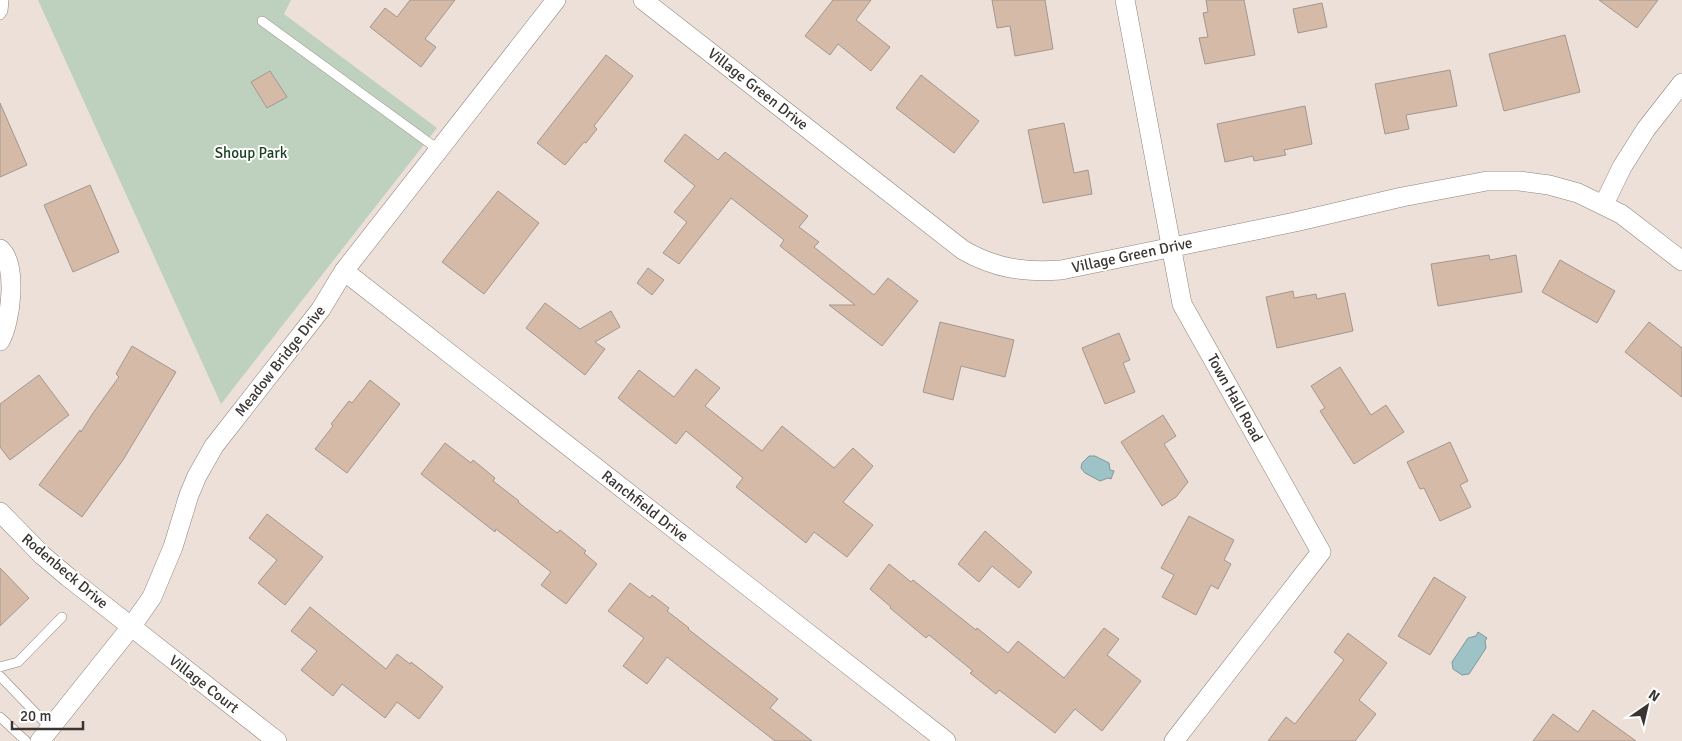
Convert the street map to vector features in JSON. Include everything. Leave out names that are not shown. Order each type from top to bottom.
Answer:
[{"type":"street","name":"Meadow Bridge Drive","points":[[45,734],[131,627],[152,597],[173,548],[189,495],[197,476],[214,446],[321,309],[344,271],[556,0]]},
{"type":"street","name":"Village Green Drive","points":[[643,0],[963,250],[976,258],[1009,268],[1023,271],[1061,270],[1487,181],[1519,181],[1549,185],[1578,193],[1604,204],[1637,225],[1682,260]]},
{"type":"street","name":"Town Hall Road","points":[[1125,0],[1182,304],[1321,552],[1174,741]]},
{"type":"street","points":[[1604,204],[1622,167],[1646,129],[1682,83]]},
{"type":"street","points":[[0,249],[5,253],[8,262],[11,298],[8,321],[0,341]]},
{"type":"street","name":"Ranchfield Drive","points":[[344,271],[946,741]]},
{"type":"street","name":"Rodenbeck Drive","points":[[0,512],[42,555],[131,627]]},
{"type":"street","name":"Village Court","points":[[131,627],[277,741]]},
{"type":"lane","points":[[0,15],[3,11],[4,0]]},
{"type":"lane","points":[[262,21],[439,150]]},
{"type":"lane","points":[[0,667],[18,662],[62,617]]},
{"type":"lane","points":[[0,676],[45,734]]},
{"type":"lane","points":[[0,717],[26,741]]},
{"type":"green space","name":"Shoup Park","points":[[38,0],[291,0],[284,14],[437,128],[221,404]]},
{"type":"water","points":[[1089,456],[1095,456],[1109,463],[1110,470],[1114,471],[1111,479],[1108,478],[1100,481],[1085,473],[1081,468],[1082,463]]},
{"type":"water","points":[[1478,632],[1487,638],[1485,641],[1486,648],[1469,674],[1462,675],[1453,669],[1452,662],[1468,638],[1476,636]]},
{"type":"building","points":[[410,0],[455,0],[425,39],[436,47],[421,67],[370,27],[385,8],[397,17]]},
{"type":"building","points":[[833,0],[871,0],[856,20],[890,47],[871,71],[838,44],[830,55],[805,36]]},
{"type":"building","points":[[992,0],[1045,0],[1053,49],[1015,56],[1010,26],[997,28]]},
{"type":"building","points":[[1206,0],[1244,0],[1255,55],[1205,64],[1199,38],[1208,37],[1203,13],[1208,12]]},
{"type":"building","points":[[1599,0],[1658,0],[1637,28]]},
{"type":"building","points":[[1322,3],[1327,27],[1298,33],[1293,9]]},
{"type":"building","points":[[1565,35],[1580,92],[1504,111],[1489,54]]},
{"type":"building","points":[[606,55],[633,76],[594,126],[597,129],[565,165],[537,143]]},
{"type":"building","points":[[1450,70],[1457,106],[1406,115],[1409,129],[1385,134],[1375,84]]},
{"type":"building","points":[[270,71],[287,97],[267,108],[251,82]]},
{"type":"building","points":[[921,75],[979,121],[954,153],[896,108]]},
{"type":"building","points":[[0,103],[27,165],[0,177]]},
{"type":"building","points":[[1305,106],[1312,144],[1284,150],[1286,155],[1254,161],[1253,156],[1225,162],[1217,124]]},
{"type":"building","points":[[1064,123],[1074,173],[1088,170],[1092,194],[1043,203],[1028,130]]},
{"type":"building","points":[[685,134],[718,160],[725,152],[808,216],[799,227],[819,242],[814,247],[874,295],[888,278],[918,301],[882,346],[829,305],[855,305],[780,246],[784,240],[731,198],[679,264],[663,253],[687,222],[674,212],[695,186],[664,161]]},
{"type":"building","points":[[90,185],[119,252],[73,272],[44,205]]},
{"type":"building","points":[[498,191],[539,223],[484,294],[442,262]]},
{"type":"building","points":[[1489,255],[1490,260],[1516,255],[1522,292],[1438,306],[1431,264]]},
{"type":"building","points":[[1560,260],[1615,291],[1597,323],[1542,292]]},
{"type":"building","points":[[648,268],[664,280],[652,295],[637,283]]},
{"type":"building","points":[[1293,291],[1294,298],[1316,294],[1317,299],[1345,293],[1353,331],[1277,348],[1266,297]]},
{"type":"building","points":[[545,303],[580,329],[611,311],[620,327],[595,342],[605,349],[585,375],[526,328]]},
{"type":"building","points":[[940,322],[1014,340],[1005,377],[961,366],[953,400],[923,392]]},
{"type":"building","points":[[1649,322],[1682,348],[1682,397],[1625,352]]},
{"type":"building","points":[[1119,333],[1130,360],[1123,363],[1135,392],[1105,404],[1082,348]]},
{"type":"building","points":[[132,346],[176,372],[123,460],[82,517],[39,485],[80,430],[81,432],[119,377],[116,374]]},
{"type":"building","points":[[1340,367],[1371,415],[1386,405],[1404,432],[1354,464],[1320,411],[1325,408],[1311,386]]},
{"type":"building","points":[[696,369],[720,388],[705,406],[762,451],[782,426],[834,468],[853,448],[873,466],[843,502],[873,525],[847,557],[814,532],[806,543],[736,487],[743,478],[686,431],[676,444],[618,398],[639,370],[674,397]]},
{"type":"building","points":[[39,375],[69,415],[10,460],[0,447],[0,404]]},
{"type":"building","points":[[370,380],[400,404],[347,473],[315,449],[349,401],[352,403]]},
{"type":"building","points":[[1163,415],[1176,436],[1164,444],[1188,482],[1176,497],[1162,506],[1121,442]]},
{"type":"building","points":[[1450,442],[1468,481],[1460,485],[1471,507],[1440,521],[1424,488],[1420,489],[1407,462]]},
{"type":"building","points":[[445,443],[471,463],[473,460],[495,478],[493,481],[518,502],[557,533],[560,530],[586,551],[584,553],[597,564],[566,604],[541,585],[551,572],[496,529],[495,532],[421,474]]},
{"type":"building","points":[[267,514],[323,557],[285,605],[258,583],[277,560],[249,538]]},
{"type":"building","points":[[1189,516],[1234,540],[1224,560],[1231,564],[1218,589],[1211,585],[1196,615],[1162,597],[1174,575],[1161,568]]},
{"type":"building","points":[[985,531],[1032,572],[1019,588],[992,566],[979,582],[958,564]]},
{"type":"building","points":[[889,564],[911,582],[913,580],[1008,653],[1018,641],[1064,678],[1104,628],[1119,639],[1107,655],[1141,681],[1102,731],[1075,709],[1055,733],[999,690],[996,694],[970,673],[973,671],[929,635],[926,638],[870,589]]},
{"type":"building","points":[[0,568],[29,598],[0,626]]},
{"type":"building","points":[[1434,577],[1466,597],[1430,655],[1398,636]]},
{"type":"building","points":[[630,583],[650,598],[652,595],[669,608],[667,611],[688,629],[778,699],[770,708],[812,741],[775,741],[667,657],[647,684],[623,666],[644,638],[608,611]]},
{"type":"building","points":[[310,607],[386,669],[397,654],[410,664],[411,662],[443,687],[419,719],[397,702],[385,718],[342,684],[333,696],[301,670],[317,651],[291,631]]},
{"type":"building","points":[[1348,633],[1387,663],[1359,700],[1376,714],[1355,741],[1268,741],[1286,717],[1295,724],[1344,660],[1334,652]]},
{"type":"building","points":[[1593,710],[1636,741],[1533,741],[1553,714],[1578,732]]}]
